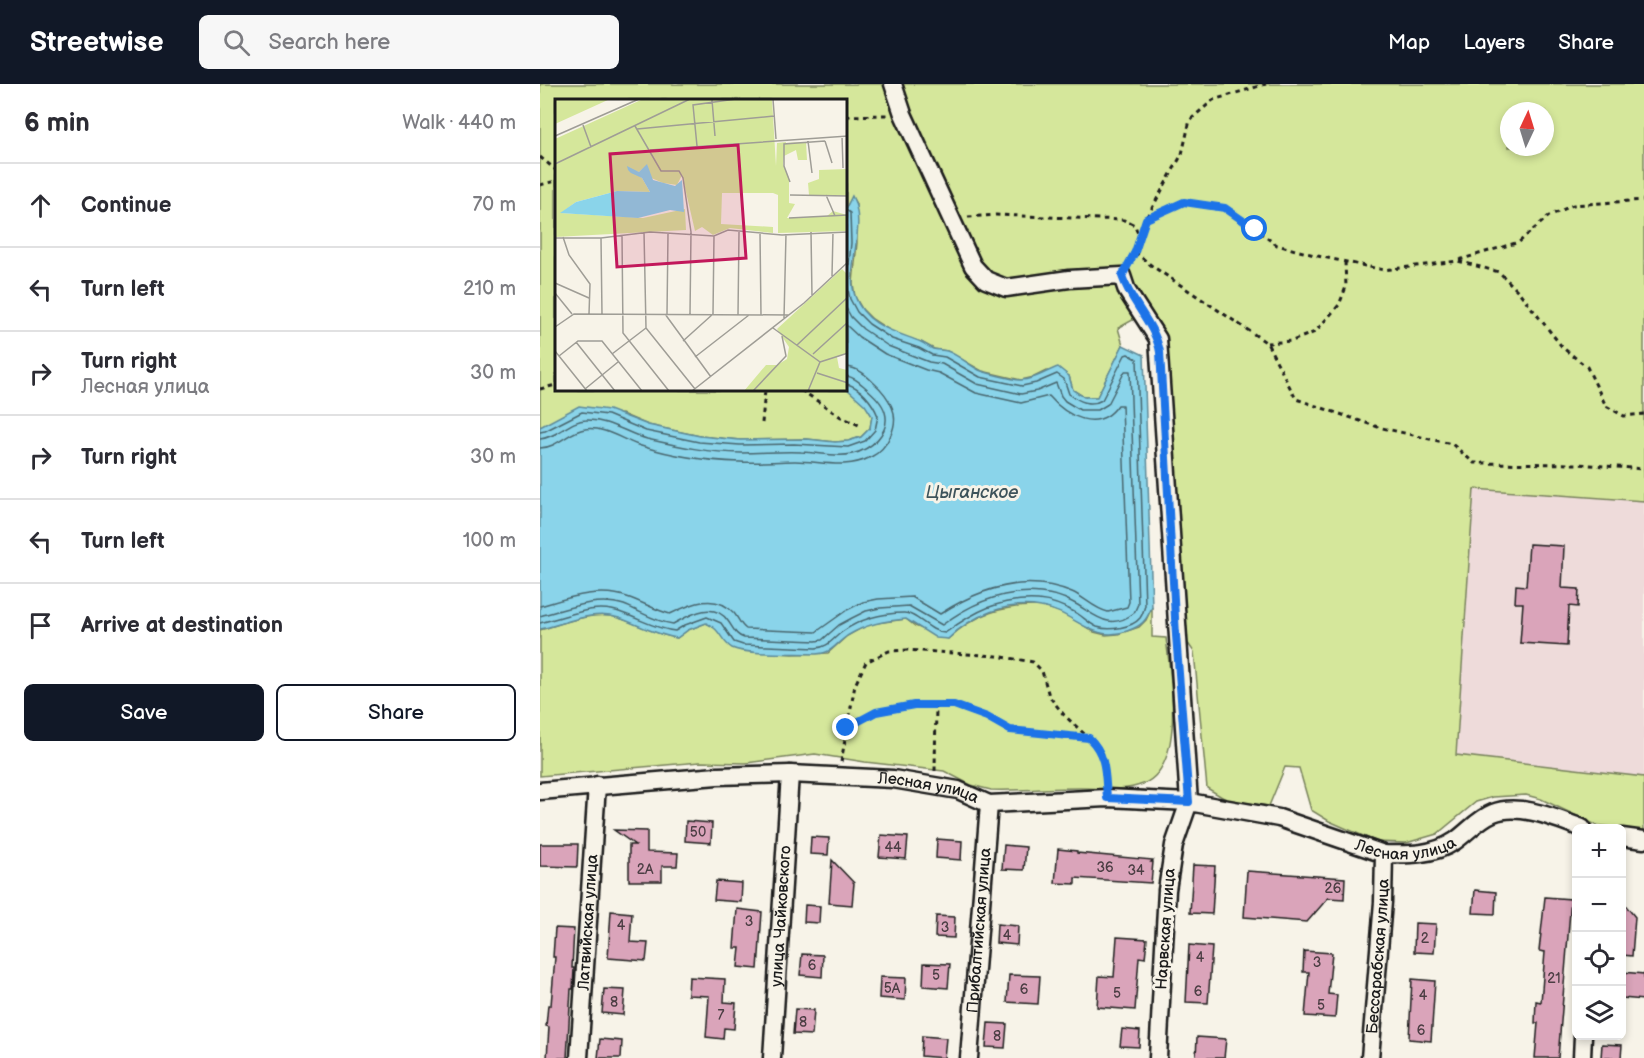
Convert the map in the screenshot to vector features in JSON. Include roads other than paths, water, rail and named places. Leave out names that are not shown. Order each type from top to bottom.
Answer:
[{"type":"street","points":[[893,84],[903,114],[973,266],[986,280],[1006,288],[1069,279],[1122,276],[1127,291],[1158,339],[1176,635],[1189,802]]},
{"type":"street","name":"Лесная улица","points":[[540,790],[717,776],[790,774],[892,779],[958,790],[989,804],[1107,798],[1189,802],[1279,818],[1384,854],[1415,855],[1442,848],[1493,813],[1509,810],[1525,811],[1572,825]]},
{"type":"street","name":"улица Чайковского","points":[[772,1058],[790,774]]},
{"type":"street","name":"Латвийская улица","points":[[579,1058],[597,785]]},
{"type":"street","name":"Нарвская улица","points":[[1158,1058],[1167,890],[1174,845],[1189,802]]},
{"type":"street","name":"Прибалтийская улица","points":[[969,1058],[989,804]]},
{"type":"street","points":[[1626,838],[1644,840]]},
{"type":"street","name":"Бессарабская улица","points":[[1370,1058],[1383,902],[1384,854]]},
{"type":"street","points":[[1582,1058],[1584,1040]]},
{"type":"water","name":"Цыганское","points":[[852,196],[858,220],[853,272],[855,296],[866,314],[883,327],[933,349],[951,353],[979,370],[1005,377],[1019,380],[1029,379],[1058,367],[1069,376],[1073,390],[1084,397],[1097,397],[1123,345],[1144,355],[1152,607],[1145,619],[1140,625],[1127,631],[1115,634],[1104,633],[1084,626],[1053,610],[1016,606],[979,617],[957,630],[948,639],[936,638],[906,619],[875,624],[861,629],[847,636],[830,650],[816,654],[760,653],[739,650],[728,645],[715,629],[706,623],[688,630],[677,638],[662,635],[619,618],[599,615],[540,629],[540,427],[579,406],[609,410],[648,425],[700,436],[740,440],[848,441],[861,437],[870,428],[872,416],[865,405],[848,390],[848,204]]}]
